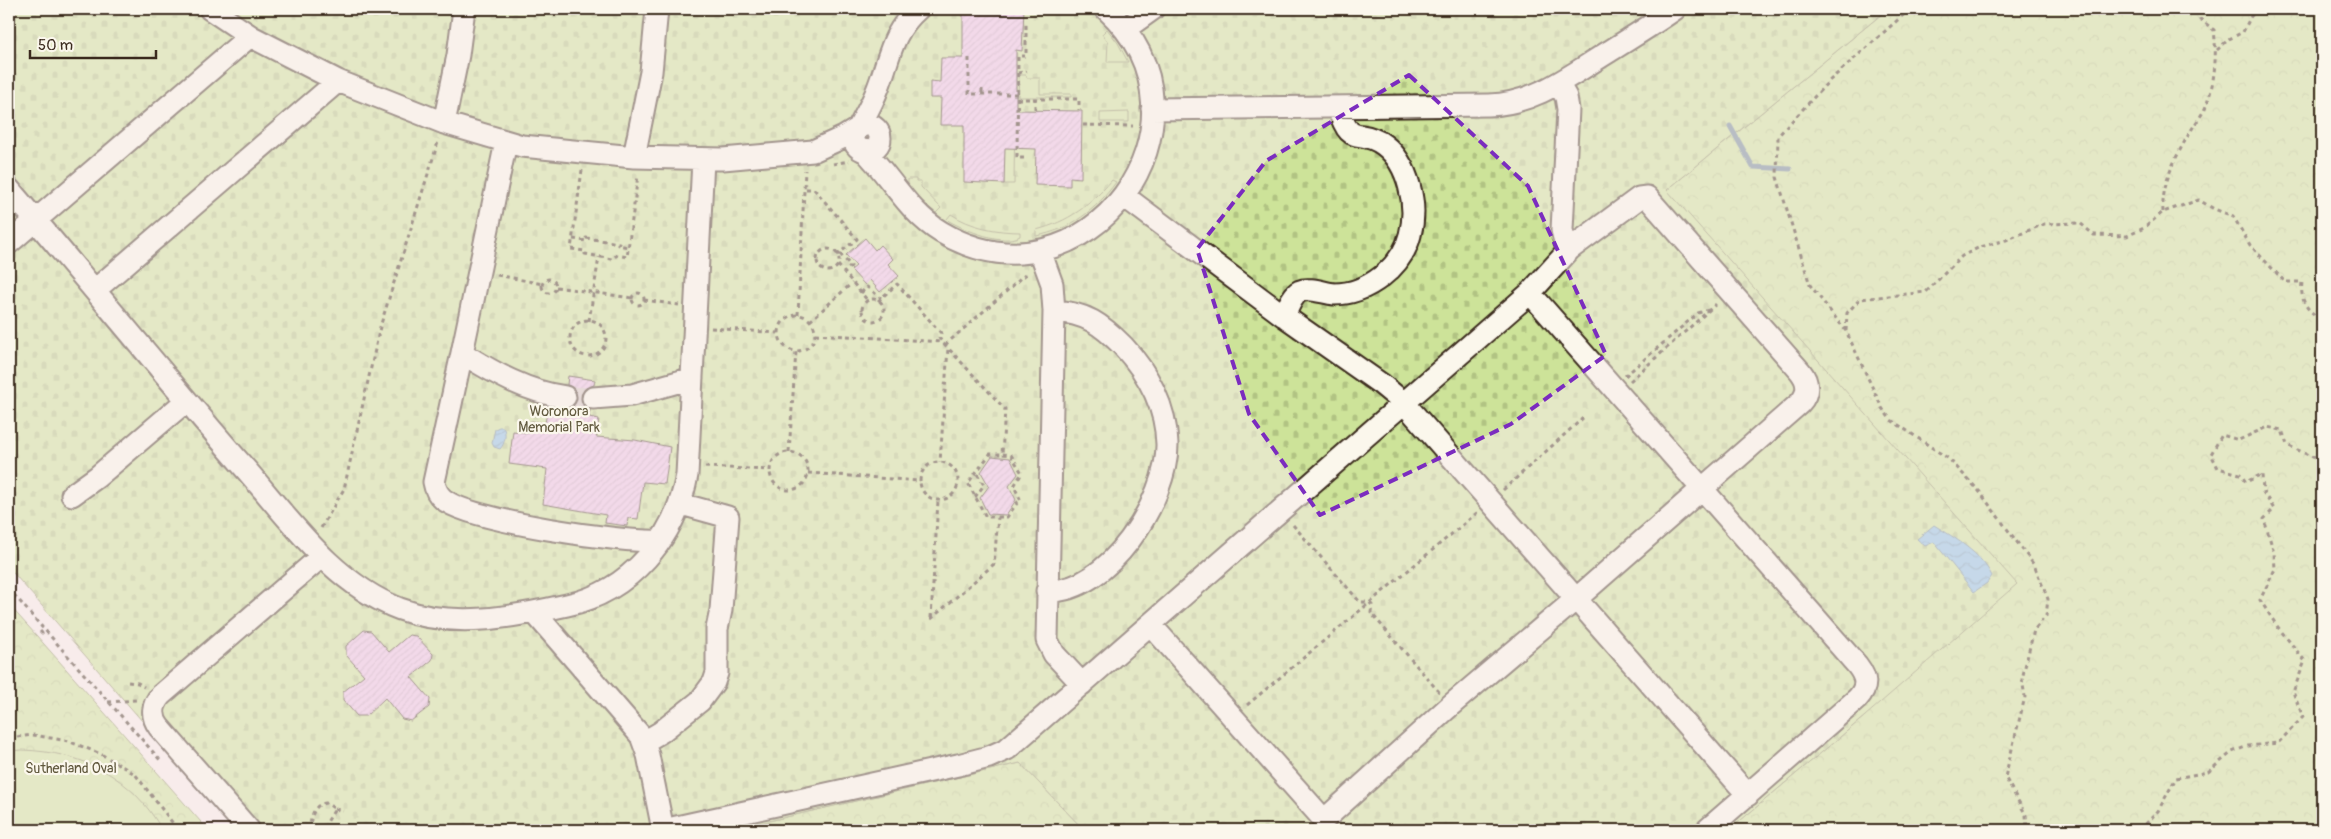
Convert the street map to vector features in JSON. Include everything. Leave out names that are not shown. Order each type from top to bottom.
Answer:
[{"type":"lane","points":[[210,9],[250,36],[338,81],[444,123],[506,142],[636,164],[766,156],[809,159],[871,143]]},
{"type":"lane","points":[[444,123],[458,55],[464,9]]},
{"type":"lane","points":[[636,164],[651,72],[657,9]]},
{"type":"lane","points":[[914,10],[892,43],[880,84],[871,143],[897,190],[924,220],[958,240],[1007,254],[1043,259],[1104,218],[1124,196],[1144,158],[1151,118],[1146,71],[1138,50],[1125,29],[1106,9]]},
{"type":"lane","points":[[1125,29],[1154,9]]},
{"type":"lane","points":[[1151,118],[1338,107],[1497,105],[1529,98],[1558,83],[1675,9]]},
{"type":"lane","points":[[9,243],[250,36]]},
{"type":"lane","points":[[95,290],[338,81]]},
{"type":"lane","points":[[1558,83],[1568,105],[1562,230],[1565,242],[1570,249]]},
{"type":"lane","points":[[871,143],[855,144],[853,139],[880,84]]},
{"type":"lane","points":[[1284,316],[1290,302],[1300,291],[1340,293],[1355,290],[1374,282],[1396,262],[1406,246],[1410,234],[1413,200],[1410,187],[1399,164],[1383,144],[1348,131],[1338,107]]},
{"type":"lane","points":[[809,159],[858,128]]},
{"type":"lane","points":[[506,142],[434,482],[436,491],[443,499],[455,505],[515,523],[628,540],[660,541]]},
{"type":"lane","points":[[9,189],[186,401],[317,550],[360,588],[390,605],[413,613],[441,618],[465,619],[534,612],[575,604],[610,588],[636,569],[672,524],[680,504],[687,466],[693,317],[703,160]]},
{"type":"lane","points":[[1124,196],[1404,403],[1748,795]]},
{"type":"lane","points":[[534,612],[632,724],[644,742],[663,830],[755,812],[989,757],[1016,743],[1082,684],[1530,293],[1570,249],[1644,196],[1650,199],[1803,375],[1807,390],[1800,403],[1576,599],[1451,704],[1328,825],[1150,625]]},
{"type":"lane","points":[[1043,259],[1052,284],[1054,311],[1046,632],[1048,645],[1054,654],[1082,684]]},
{"type":"lane","points":[[1530,293],[1864,674],[1866,683],[1857,699],[1707,830]]},
{"type":"lane","points":[[1047,590],[1067,589],[1086,580],[1111,561],[1131,539],[1155,498],[1165,465],[1167,451],[1165,424],[1160,406],[1153,388],[1135,360],[1094,321],[1077,314],[1054,311]]},
{"type":"lane","points":[[462,353],[511,381],[541,392],[565,397]]},
{"type":"lane","points":[[593,398],[632,396],[692,378]]},
{"type":"lane","points":[[72,495],[97,477],[186,401]]},
{"type":"lane","points":[[644,742],[661,732],[700,701],[711,688],[717,672],[717,629],[721,610],[728,516],[680,504]]},
{"type":"lane","points":[[249,830],[156,723],[153,712],[158,699],[317,550]]},
{"type":"path","points":[[1910,9],[1829,81],[1778,136],[1777,176],[1810,285],[1846,331],[1882,408],[1891,420],[1949,459],[1979,491],[2034,565],[2048,599],[2046,616],[2034,630],[2022,679],[2025,697],[2005,777],[2026,815],[2027,830]]},
{"type":"path","points":[[2163,212],[2162,195],[2173,166],[2206,106],[2217,50],[2214,30],[2200,19],[2199,9]]},
{"type":"path","points":[[2217,50],[2229,39],[2243,32],[2251,16],[2260,9]]},
{"type":"path","points":[[1026,25],[1026,56],[1018,56],[1017,158],[1028,158]]},
{"type":"path","points":[[969,58],[969,94],[1079,100],[1079,110]]},
{"type":"path","points":[[1018,73],[1026,71]]},
{"type":"path","points":[[982,89],[982,94]]},
{"type":"path","points":[[1035,99],[1035,109]]},
{"type":"path","points":[[1083,125],[1151,118]]},
{"type":"path","points":[[317,550],[344,489],[380,327],[444,123]]},
{"type":"path","points":[[798,314],[809,159]]},
{"type":"path","points":[[582,168],[571,248],[585,251],[585,254],[612,259],[617,255],[627,257],[636,164]]},
{"type":"path","points":[[806,189],[814,189],[856,239],[838,254],[837,265],[833,270],[823,270],[818,265],[817,258],[820,252],[826,249],[833,250],[838,254],[851,266],[844,273]]},
{"type":"path","points":[[1846,331],[1847,312],[1860,299],[1926,292],[1962,256],[2044,224],[2080,223],[2094,235],[2127,236],[2144,228],[2163,212],[2199,200],[2214,209],[2233,216],[2250,245],[2285,282],[2302,282],[2300,297],[2311,313],[2322,319]]},
{"type":"path","points":[[573,238],[586,241],[586,238],[618,243],[618,245],[628,247]]},
{"type":"path","points":[[589,321],[599,257]]},
{"type":"path","points":[[815,334],[945,345],[1043,259]]},
{"type":"path","points":[[837,265],[868,301]]},
{"type":"path","points":[[479,272],[543,284],[550,279],[556,287]]},
{"type":"path","points":[[810,321],[852,282]]},
{"type":"path","points":[[543,284],[543,288],[547,292],[553,292],[556,287]]},
{"type":"path","points":[[861,293],[867,287],[880,300],[883,305],[882,317],[874,321],[867,320],[862,312],[864,305],[868,301],[880,300],[897,284],[942,333],[939,338],[1005,409],[1002,454]]},
{"type":"path","points":[[556,287],[632,298],[639,293],[642,294],[644,300]]},
{"type":"path","points":[[1636,389],[1629,382],[1730,291]]},
{"type":"path","points":[[632,298],[636,304],[641,304],[644,300]]},
{"type":"path","points":[[644,300],[693,317],[778,333]]},
{"type":"path","points":[[1613,386],[1698,313],[1710,310]]},
{"type":"path","points":[[798,314],[810,321],[815,334],[810,346],[804,350],[796,351],[784,347],[778,333],[784,319],[798,314]]},
{"type":"path","points":[[589,321],[602,328],[606,342],[598,354],[588,356],[575,351],[570,338],[576,325],[589,321]]},
{"type":"path","points":[[940,462],[945,345]]},
{"type":"path","points":[[789,452],[796,351]]},
{"type":"path","points":[[1233,717],[1491,501],[1583,418]]},
{"type":"path","points":[[2140,830],[2158,811],[2176,778],[2208,772],[2232,752],[2248,746],[2278,743],[2303,717],[2293,692],[2306,661],[2277,626],[2260,600],[2275,569],[2274,553],[2264,519],[2274,509],[2263,492],[2262,474],[2246,482],[2240,474],[2218,468],[2211,454],[2222,435],[2239,440],[2268,428],[2282,430],[2287,445],[2315,458],[2322,471]]},
{"type":"path","points":[[789,452],[798,454],[803,458],[807,464],[808,473],[801,487],[789,491],[777,487],[770,477],[769,470],[774,458],[779,454],[789,452]]},
{"type":"path","points":[[990,454],[1012,455],[1022,473],[1014,486],[1021,500],[1007,517],[986,517],[968,484],[990,454]]},
{"type":"path","points":[[940,462],[950,465],[955,470],[958,488],[950,498],[938,501],[926,496],[922,491],[920,481],[926,467],[940,462]]},
{"type":"path","points":[[687,466],[769,470]]},
{"type":"path","points":[[975,497],[984,485],[976,472]]},
{"type":"path","points":[[808,473],[920,481]]},
{"type":"path","points":[[958,482],[968,484]]},
{"type":"path","points":[[938,501],[931,619],[994,564],[998,517]]},
{"type":"path","points":[[1281,511],[1360,602],[1370,604]]},
{"type":"path","points":[[9,589],[42,627],[39,630],[42,633],[45,630],[166,766]]},
{"type":"path","points":[[1370,604],[1371,613],[1451,704]]},
{"type":"path","points":[[108,702],[158,699]]},
{"type":"path","points":[[9,738],[33,735],[68,741],[101,754],[135,774],[178,830]]},
{"type":"path","points":[[307,830],[312,815],[319,805],[328,804],[342,811]]},
{"type":"path","points":[[325,830],[326,822],[335,809]]},
{"type":"path","points":[[292,826],[299,830]]},
{"type":"highlighted area","points":[[1409,75],[1528,186],[1606,355],[1511,424],[1320,515],[1249,414],[1197,249],[1266,161]]},
{"type":"green space","name":"Woronora Memorial Park","points":[[9,9],[1888,9],[1667,190],[2017,584],[1865,716],[1729,830],[1084,830],[1020,763],[730,830],[237,830],[9,568]]},
{"type":"green space","points":[[1888,9],[2322,9],[2322,830],[1729,830],[1865,716],[1667,190]]},
{"type":"green space","points":[[1107,29],[1118,43],[1128,62],[1107,62],[1108,42],[1102,34]]},
{"type":"green space","points":[[1019,75],[1026,75],[1027,78],[1040,78],[1040,94],[1071,94],[1071,97],[1018,97]]},
{"type":"green space","points":[[1005,100],[1015,101],[1014,184],[1004,184]]},
{"type":"green space","points":[[1129,112],[1129,122],[1100,122],[1100,113]]},
{"type":"green space","points":[[908,179],[921,181],[921,187],[941,208],[936,213],[920,200],[908,185]]},
{"type":"green space","points":[[1112,180],[1116,182],[1091,210],[1071,224],[1036,236],[1036,230],[1048,227],[1069,217],[1087,205]]},
{"type":"green space","points":[[951,214],[958,219],[984,228],[1020,232],[1020,236],[1013,239],[1004,239],[984,236],[949,221],[947,219]]},
{"type":"green space","name":"Sutherland Oval","points":[[9,605],[36,635],[208,830],[9,830]]},
{"type":"green space","points":[[22,750],[65,756],[103,770],[136,795],[150,811],[162,830],[9,830],[9,751]]},
{"type":"green space","points":[[1020,763],[1084,830],[730,830]]},
{"type":"water","points":[[503,427],[505,435],[500,449],[494,447],[492,443],[495,429]]},
{"type":"water","points":[[1934,525],[1967,547],[1981,560],[1992,576],[1987,583],[1974,592],[1934,542],[1925,546],[1917,539]]},
{"type":"building","points":[[963,9],[1024,9],[1022,51],[1016,50],[1016,110],[1082,111],[1081,178],[1070,177],[1070,186],[1035,185],[1036,149],[1005,148],[1004,184],[964,182],[964,125],[940,125],[941,98],[930,98],[930,81],[940,82],[941,58],[963,58]]},
{"type":"building","points":[[865,238],[875,250],[880,245],[893,259],[888,264],[899,276],[880,292],[870,280],[865,285],[851,270],[856,266],[846,255]]},
{"type":"building","points":[[568,376],[595,380],[594,385],[586,388],[581,398],[583,405],[590,410],[589,417],[599,419],[596,437],[635,440],[670,447],[665,484],[643,482],[638,519],[628,518],[627,526],[605,523],[606,515],[543,504],[547,469],[509,464],[513,431],[529,433],[531,421],[545,423],[547,412],[563,413],[563,409],[570,409],[575,405],[577,393],[567,385]]},
{"type":"building","points":[[992,456],[1010,458],[1018,474],[1009,486],[1016,500],[1006,515],[988,514],[980,498],[989,486],[981,472]]},
{"type":"building","points":[[364,630],[371,631],[389,652],[409,635],[416,636],[433,654],[432,660],[411,677],[430,699],[429,707],[411,721],[402,719],[385,698],[366,716],[357,716],[343,700],[343,692],[364,675],[346,655],[346,646]]},
{"type":"waterway","points":[[1730,126],[1753,167],[1790,169]]},
{"type":"tunnel","points":[[565,397],[593,398]]}]
